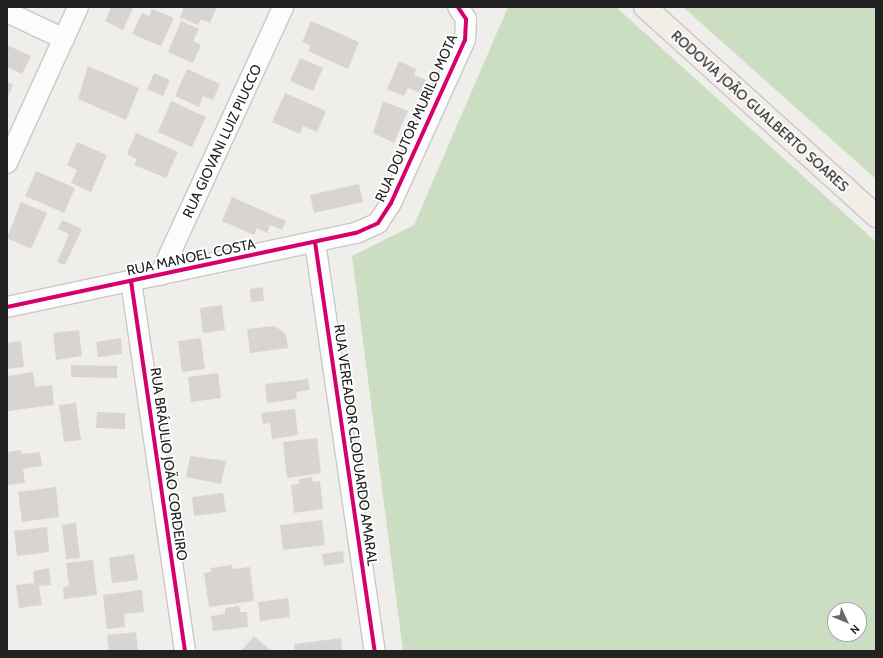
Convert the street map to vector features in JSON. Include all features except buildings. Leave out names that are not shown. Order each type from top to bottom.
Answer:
[{"type":"main road","name":"RODOVIA JOÃO GUALBERTO SOARES","points":[[645,7],[876,216]]},
{"type":"street","points":[[7,163],[78,7]]},
{"type":"street","name":"RUA GIOVANI LUIZ PIUCCO","points":[[160,275],[283,7]]},
{"type":"street","points":[[7,12],[64,39]]},
{"type":"street","name":"RUA DOUTOR MURILO MOTA","points":[[378,223],[391,203],[465,40],[462,13]]},
{"type":"street","name":"RUA MANOEL COSTA","points":[[7,307],[356,233],[378,223]]},
{"type":"street","name":"RUA VEREADOR CLODUARDO AMARAL","points":[[315,242],[375,651]]},
{"type":"street","name":"RUA BRÁULIO JOÃO CORDEIRO","points":[[131,281],[185,651]]},
{"type":"green space","points":[[508,7],[616,7],[876,242],[876,651],[403,651],[352,256],[414,225]]},
{"type":"green space","points":[[683,7],[876,7],[876,179]]},
{"type":"cycle path","points":[[7,307],[356,233],[378,223],[391,203],[465,40],[466,19],[458,7]]},
{"type":"cycle path","points":[[315,242],[375,651]]},
{"type":"cycle path","points":[[131,281],[185,651]]}]
